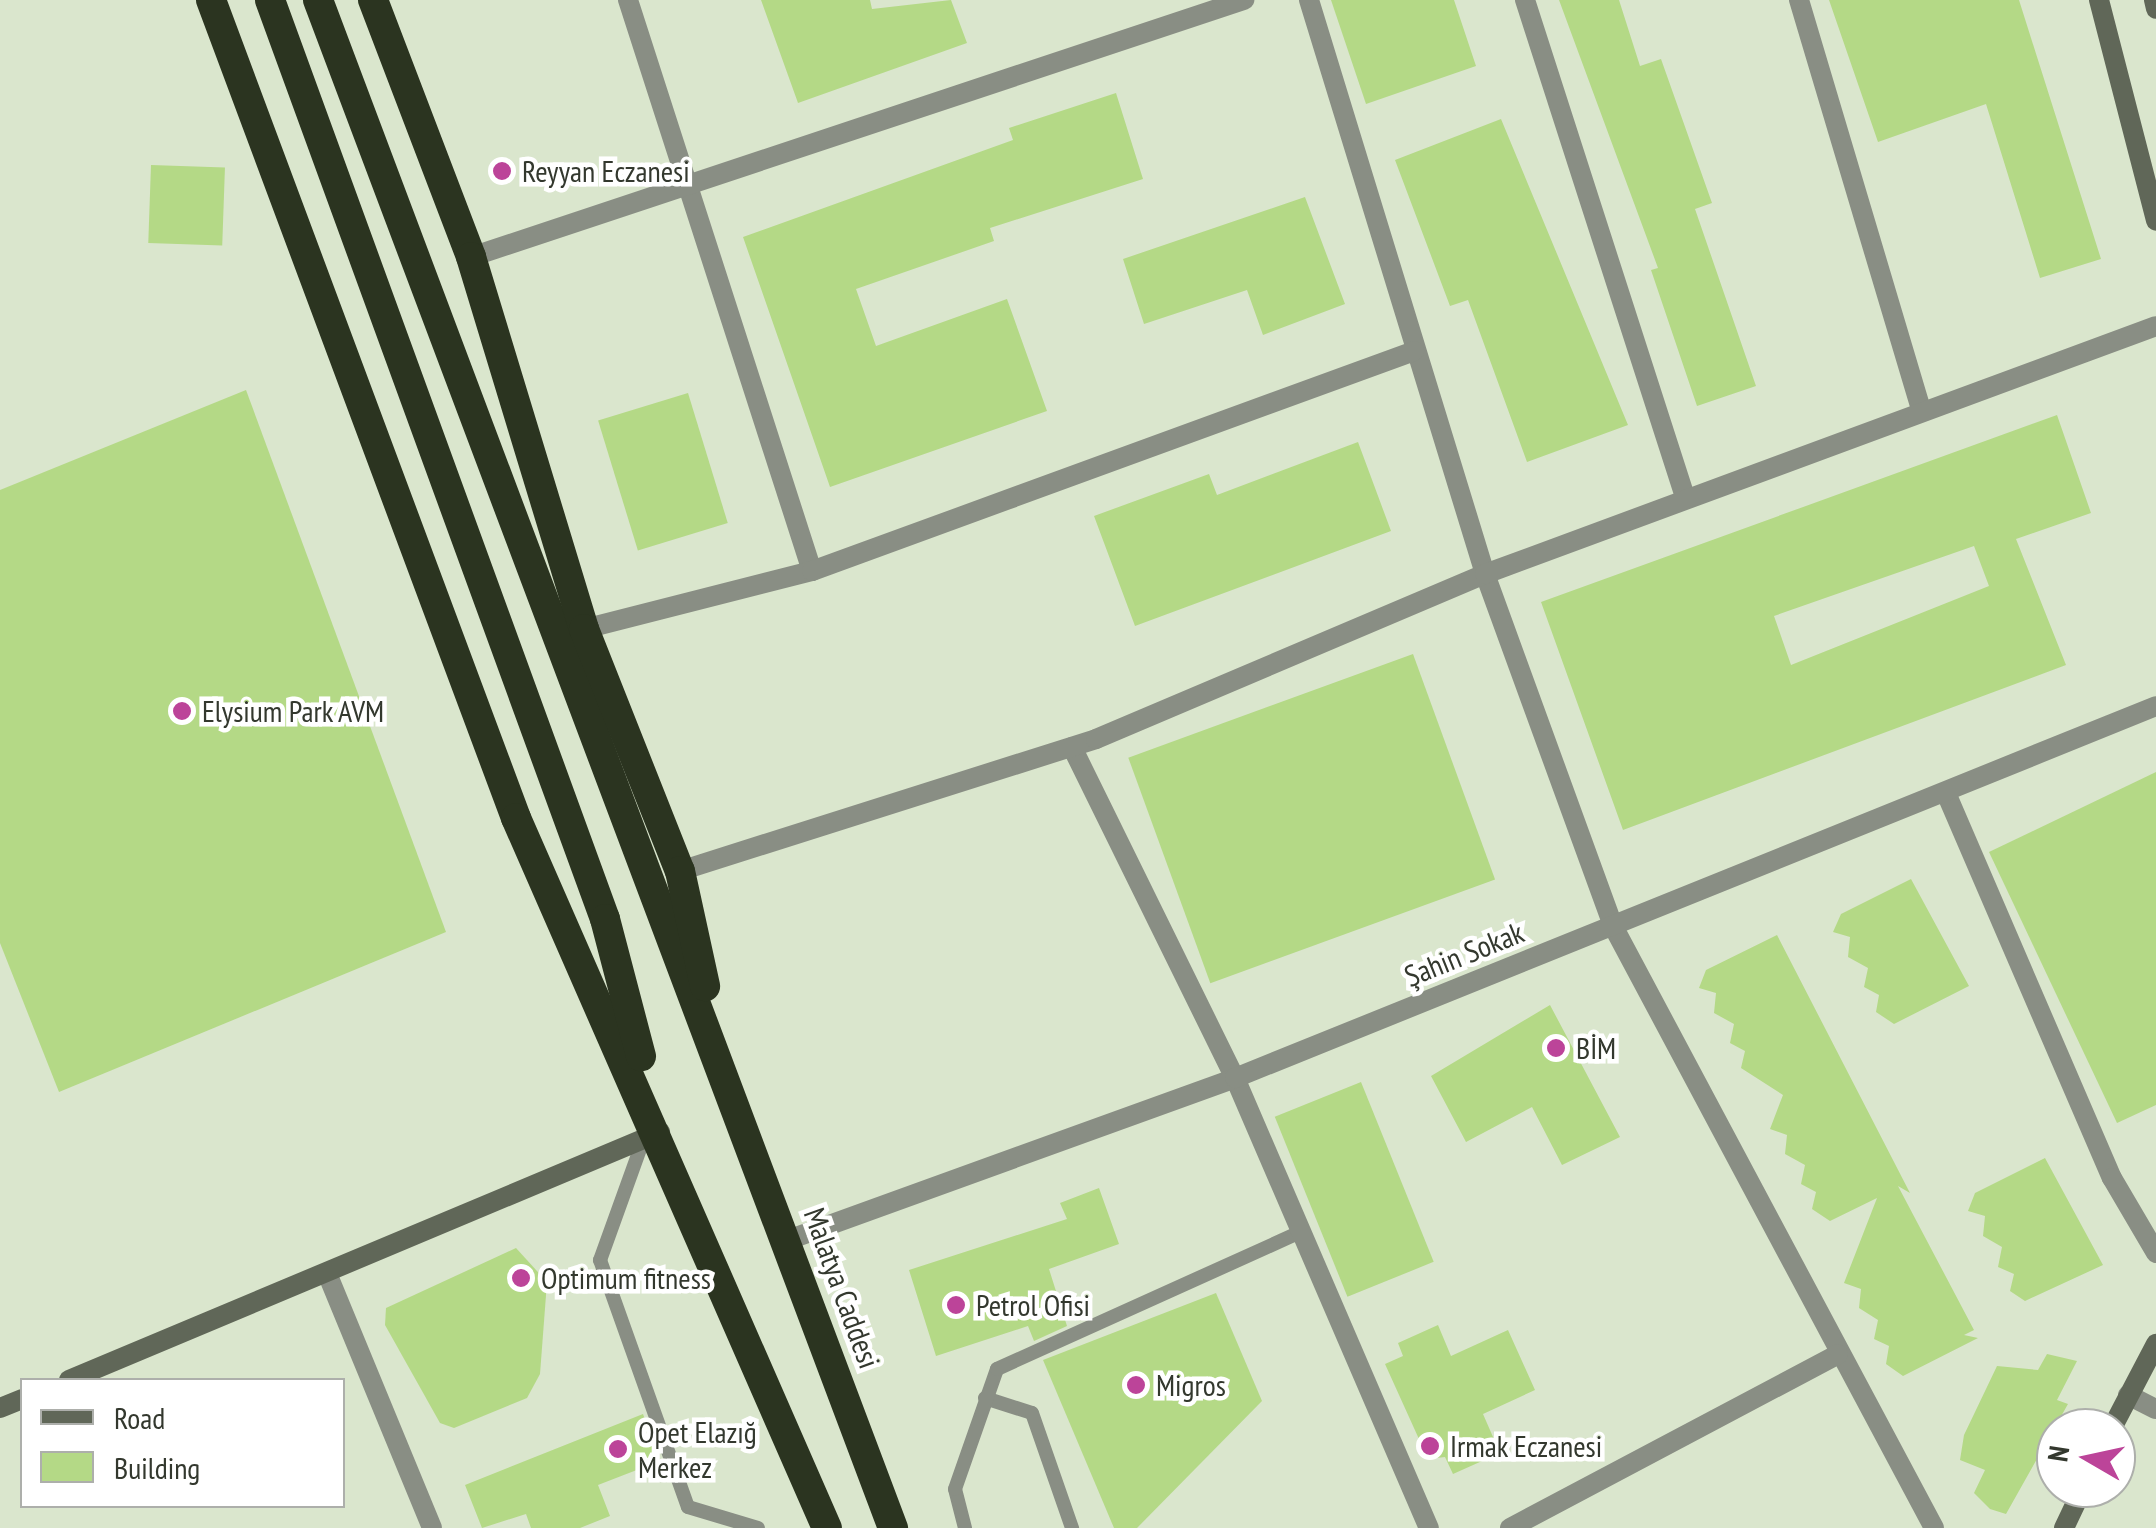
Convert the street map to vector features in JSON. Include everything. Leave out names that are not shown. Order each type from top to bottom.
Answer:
[{"type":"highway","points":[[211,0],[516,818],[827,1528]]},
{"type":"highway","points":[[270,0],[605,919],[652,1135]]},
{"type":"highway","points":[[318,0],[723,1072]]},
{"type":"highway","points":[[373,0],[470,256],[584,629],[680,872],[723,1072]]},
{"type":"highway","name":"Malatya Caddesi","points":[[723,1072],[893,1528]]},
{"type":"street","points":[[628,0],[812,572]]},
{"type":"street","points":[[470,256],[691,188],[1244,0]]},
{"type":"street","points":[[1309,0],[1485,574],[1613,926],[1934,1528]]},
{"type":"street","points":[[1524,0],[1686,497]]},
{"type":"street","points":[[1800,0],[1922,408]]},
{"type":"street","points":[[2100,0],[2156,221]]},
{"type":"street","points":[[2154,0],[2156,9]]},
{"type":"street","points":[[680,872],[1072,747],[1485,574],[1922,408],[2156,326]]},
{"type":"street","points":[[584,629],[812,572],[1414,351]]},
{"type":"street","name":"Şahin Sokak","points":[[788,1240],[1234,1078],[2156,706]]},
{"type":"street","points":[[1072,747],[1234,1078],[1429,1528]]},
{"type":"street","points":[[1946,793],[2112,1178],[2156,1252]]},
{"type":"street","points":[[74,1378],[328,1278],[652,1135]]},
{"type":"street","points":[[328,1278],[432,1528]]},
{"type":"street","points":[[2122,1408],[2156,1344]]},
{"type":"street","points":[[1510,1528],[1838,1354]]},
{"type":"street","points":[[2128,1395],[2156,1408]]},
{"type":"lane","points":[[652,1135],[600,1260],[688,1507],[758,1528]]},
{"type":"lane","points":[[964,1528],[955,1489],[997,1369],[1301,1232]]},
{"type":"lane","points":[[985,1398],[1032,1413],[1072,1528]]},
{"type":"building","points":[[761,0],[870,0],[872,9],[951,0],[967,43],[798,103]]},
{"type":"building","points":[[1331,0],[1454,0],[1476,66],[1366,104]]},
{"type":"building","points":[[1559,0],[1619,0],[1640,66],[1661,59],[1712,203],[1695,209],[1756,386],[1697,406],[1651,270],[1658,268]]},
{"type":"building","points":[[1829,0],[2019,0],[2101,259],[2040,278],[1986,104],[1878,142]]},
{"type":"building","points":[[1116,93],[1143,179],[990,228],[994,241],[856,289],[876,346],[1007,299],[1047,411],[830,487],[743,237],[1013,140],[1009,128]]},
{"type":"building","points":[[1501,119],[1628,425],[1527,462],[1468,300],[1450,306],[1395,160]]},
{"type":"building","points":[[151,165],[225,168],[222,246],[148,243]]},
{"type":"building","points":[[1305,197],[1345,304],[1263,335],[1247,290],[1144,324],[1123,259]]},
{"type":"building","name":"Elysium Park AVM","points":[[246,390],[446,932],[59,1092],[0,943],[0,490]]},
{"type":"building","points":[[688,393],[728,523],[638,551],[598,420]]},
{"type":"building","points":[[2057,415],[2091,513],[2016,539],[2066,665],[1623,830],[1541,602]],"holes":[[[1974,546],[1989,586],[1791,665],[1774,616]]]},
{"type":"building","points":[[1358,442],[1391,531],[1135,626],[1094,516],[1209,474],[1217,495]]},
{"type":"building","points":[[1413,654],[1495,880],[1210,983],[1128,758]]},
{"type":"building","points":[[2156,772],[2156,1105],[2117,1123],[1989,852]]},
{"type":"building","points":[[1911,879],[1969,986],[1894,1024],[1876,1012],[1879,995],[1864,987],[1868,968],[1848,957],[1850,937],[1833,932],[1841,914]]},
{"type":"building","points":[[1777,935],[1910,1193],[1898,1186],[1974,1330],[1964,1335],[1978,1338],[1903,1376],[1886,1364],[1889,1346],[1874,1339],[1878,1320],[1859,1308],[1861,1289],[1844,1283],[1877,1198],[1830,1221],[1812,1209],[1816,1192],[1801,1184],[1805,1165],[1785,1154],[1787,1135],[1770,1129],[1783,1095],[1741,1068],[1745,1051],[1730,1043],[1734,1024],[1714,1013],[1716,993],[1699,988],[1706,970]]},
{"type":"building","points":[[1550,1005],[1620,1137],[1562,1165],[1532,1107],[1466,1142],[1431,1076]]},
{"type":"building","points":[[1361,1082],[1434,1262],[1347,1297],[1275,1117]]},
{"type":"building","points":[[2045,1158],[2103,1265],[2025,1301],[2010,1291],[2014,1274],[1998,1267],[2002,1247],[1983,1236],[1985,1216],[1968,1211],[1975,1193]]},
{"type":"building","points":[[1099,1188],[1119,1244],[1049,1269],[1067,1326],[1034,1341],[1028,1326],[936,1356],[909,1270],[1067,1219],[1060,1203]]},
{"type":"building","points":[[516,1248],[547,1282],[540,1374],[527,1398],[454,1428],[440,1423],[385,1325],[386,1308]]},
{"type":"building","points":[[1216,1293],[1262,1401],[1137,1528],[1114,1528],[1043,1360]]},
{"type":"building","points":[[1438,1325],[1451,1356],[1508,1330],[1535,1390],[1483,1414],[1500,1453],[1453,1474],[1445,1457],[1428,1459],[1385,1364],[1403,1356],[1398,1343]]},
{"type":"building","points":[[2047,1354],[2077,1361],[2057,1400],[2068,1404],[2066,1408],[2036,1408],[2036,1461],[2006,1514],[1990,1509],[1974,1493],[1985,1470],[1960,1460],[1964,1435],[1997,1366],[2038,1370]]},
{"type":"building","points":[[643,1414],[660,1461],[598,1485],[610,1516],[580,1528],[531,1528],[526,1514],[482,1528],[465,1485]]},
{"type":"place","name":"Reyyan Eczanesi","points":[[502,171]]},
{"type":"place","name":"Elysium Park AVM","points":[[182,711]]},
{"type":"place","name":"BİM","points":[[1556,1048]]},
{"type":"place","name":"Optimum fitness","points":[[521,1278]]},
{"type":"place","name":"Petrol Ofisi","points":[[956,1305]]},
{"type":"place","name":"Migros","points":[[1136,1385]]},
{"type":"place","name":"Irmak Eczanesi","points":[[1430,1446]]},
{"type":"place","name":"Opet Elazığ Merkez","points":[[618,1449]]}]
